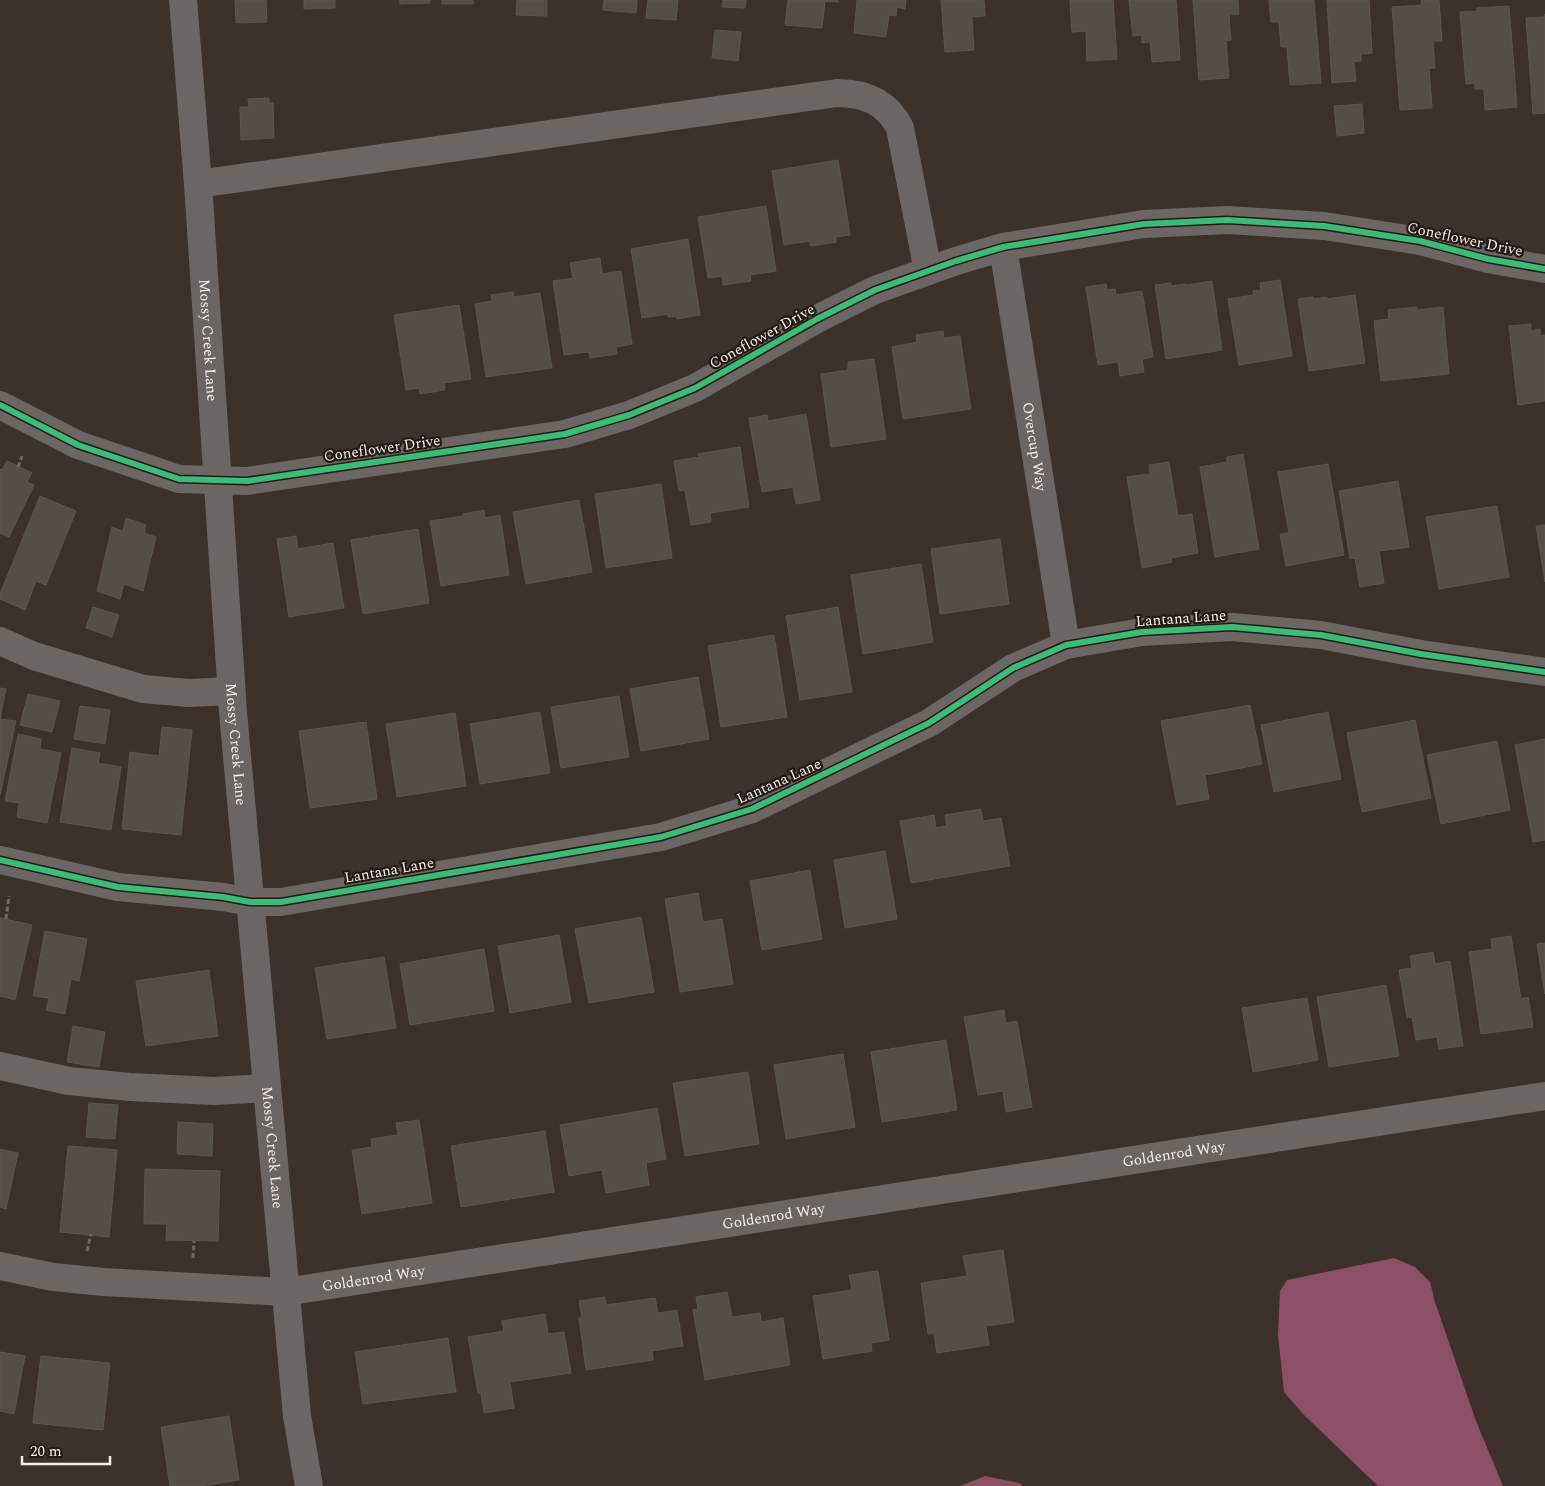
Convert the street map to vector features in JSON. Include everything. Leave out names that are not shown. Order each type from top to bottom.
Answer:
[{"type":"street","name":"Mossy Creek Lane","points":[[183,0],[198,184],[231,691],[297,1416],[308,1486]]},
{"type":"street","points":[[198,184],[837,93],[854,93],[868,97],[883,106],[894,115],[900,128],[928,271]]},
{"type":"street","name":"Coneflower Drive","points":[[0,405],[78,444],[179,479],[247,480],[565,434],[629,415],[695,388],[817,319],[875,290],[956,261],[1003,247],[1144,224],[1227,220],[1324,226],[1410,239],[1488,260],[1545,269]]},
{"type":"street","name":"Overcup Way","points":[[1003,247],[1066,646]]},
{"type":"street","name":"Lantana Lane","points":[[0,860],[118,887],[223,897],[250,902],[281,902],[661,837],[752,809],[929,723],[1013,668],[1066,646],[1142,632],[1232,627],[1321,635],[1421,654],[1545,672]]},
{"type":"street","points":[[0,642],[34,656],[143,689],[190,694],[231,691]]},
{"type":"street","points":[[0,1066],[69,1081],[130,1087],[214,1091],[267,1088]]},
{"type":"street","name":"Goldenrod Way","points":[[0,1266],[53,1277],[104,1282],[285,1292],[1545,1096]]},
{"type":"path","points":[[18,467],[22,456]]},
{"type":"path","points":[[6,919],[9,896]]},
{"type":"path","points":[[87,1252],[91,1234]]},
{"type":"path","points":[[193,1259],[194,1241]]},
{"type":"shaded area","points":[[1394,1258],[1415,1267],[1430,1282],[1435,1302],[1476,1421],[1503,1486],[1378,1486],[1304,1415],[1284,1392],[1278,1335],[1280,1291],[1287,1280]]},
{"type":"shaded area","points":[[985,1476],[1019,1483],[1023,1486],[960,1486]]},
{"type":"building","points":[[235,0],[266,0],[267,22],[236,23]]},
{"type":"building","points":[[304,0],[335,0],[335,8],[304,9]]},
{"type":"building","points":[[400,0],[430,0],[430,3],[400,4]]},
{"type":"building","points":[[442,0],[473,0],[473,4],[442,4]]},
{"type":"building","points":[[517,0],[547,0],[547,16],[516,15]]},
{"type":"building","points":[[604,0],[637,0],[636,13],[603,10]]},
{"type":"building","points":[[648,0],[678,0],[676,20],[646,18]]},
{"type":"building","points":[[723,0],[746,0],[745,8],[722,7]]},
{"type":"building","points":[[788,0],[838,0],[838,2],[825,1],[822,28],[785,25]]},
{"type":"building","points":[[857,0],[906,0],[905,9],[897,7],[896,16],[889,15],[886,37],[854,33]]},
{"type":"building","points":[[941,0],[984,0],[985,16],[972,17],[974,50],[945,52]]},
{"type":"building","points":[[1070,0],[1113,0],[1117,59],[1087,61],[1086,31],[1072,32]]},
{"type":"building","points":[[1129,0],[1176,0],[1180,60],[1152,62],[1150,42],[1142,43],[1142,35],[1133,36]]},
{"type":"building","points":[[1193,0],[1238,0],[1239,14],[1229,15],[1231,40],[1226,41],[1229,78],[1199,80]]},
{"type":"building","points":[[1269,0],[1314,0],[1321,83],[1290,85],[1287,47],[1281,47],[1279,22],[1271,22]]},
{"type":"building","points":[[1327,0],[1369,0],[1372,53],[1361,54],[1361,61],[1354,62],[1356,81],[1332,83]]},
{"type":"building","points":[[1421,0],[1439,0],[1442,41],[1433,41],[1435,68],[1429,68],[1432,108],[1400,110],[1392,7],[1422,5]]},
{"type":"building","points":[[1509,6],[1517,107],[1485,110],[1484,89],[1475,89],[1475,83],[1466,84],[1460,12],[1477,11],[1477,8]]},
{"type":"building","points":[[1545,17],[1545,113],[1533,114],[1526,18]]},
{"type":"building","points":[[715,30],[741,32],[738,61],[712,58]]},
{"type":"building","points":[[269,98],[269,103],[273,103],[274,138],[241,140],[240,107],[249,107],[248,99]]},
{"type":"building","points":[[1362,104],[1364,133],[1337,136],[1334,106]]},
{"type":"building","points":[[838,160],[850,235],[836,237],[836,242],[811,246],[810,241],[784,245],[772,171]]},
{"type":"building","points":[[766,206],[776,271],[750,275],[751,281],[723,285],[722,276],[708,278],[698,217]]},
{"type":"building","points":[[688,239],[700,315],[677,319],[677,316],[668,317],[668,314],[642,318],[631,249]]},
{"type":"building","points":[[600,258],[602,274],[621,271],[632,344],[616,347],[617,354],[590,358],[589,352],[564,355],[553,281],[573,278],[570,263]]},
{"type":"building","points":[[1280,280],[1292,356],[1239,365],[1228,299],[1254,295],[1253,291],[1261,290],[1260,283]]},
{"type":"building","points":[[1212,281],[1222,350],[1166,359],[1155,285],[1171,283],[1171,286],[1187,285]]},
{"type":"building","points":[[1106,284],[1107,290],[1115,289],[1116,295],[1142,291],[1153,357],[1142,359],[1144,372],[1120,376],[1118,362],[1098,365],[1086,287]]},
{"type":"building","points":[[513,292],[514,297],[540,293],[552,368],[486,377],[475,304],[492,301],[491,295]]},
{"type":"building","points":[[1355,295],[1365,363],[1309,371],[1298,299],[1327,297],[1327,299]]},
{"type":"building","points":[[459,305],[471,379],[444,383],[445,390],[420,394],[419,388],[406,390],[394,315]]},
{"type":"building","points":[[1417,307],[1417,310],[1443,307],[1449,374],[1381,381],[1374,321],[1389,319],[1388,310]]},
{"type":"building","points":[[1531,324],[1531,331],[1540,329],[1540,336],[1545,335],[1545,401],[1518,405],[1509,326]]},
{"type":"building","points":[[943,331],[944,338],[960,336],[971,409],[903,419],[892,347],[917,342],[916,335]]},
{"type":"building","points":[[874,359],[886,439],[831,447],[821,374],[848,370],[848,362]]},
{"type":"building","points":[[806,414],[820,500],[796,504],[793,487],[762,492],[749,418],[767,415],[768,421]]},
{"type":"building","points":[[740,447],[749,507],[710,513],[711,522],[691,525],[685,490],[679,491],[674,461],[699,457],[698,454]]},
{"type":"building","points":[[1243,454],[1259,549],[1215,557],[1200,467],[1227,462],[1227,457]]},
{"type":"building","points":[[7,461],[32,473],[27,482],[34,485],[9,537],[0,533],[0,469],[2,470]]},
{"type":"building","points":[[1169,462],[1178,516],[1192,514],[1198,553],[1171,558],[1172,562],[1142,568],[1127,477],[1150,474],[1149,465]]},
{"type":"building","points":[[1328,464],[1344,555],[1286,566],[1280,534],[1289,533],[1278,472]]},
{"type":"building","points":[[1398,481],[1409,547],[1379,551],[1384,583],[1360,587],[1355,558],[1350,559],[1339,491]]},
{"type":"building","points":[[661,484],[672,558],[606,568],[595,494]]},
{"type":"building","points":[[40,496],[76,511],[46,585],[36,581],[25,610],[0,599],[0,594]]},
{"type":"building","points":[[579,500],[592,572],[526,584],[513,512]]},
{"type":"building","points":[[1497,506],[1509,577],[1439,589],[1426,517]]},
{"type":"building","points":[[484,510],[485,518],[500,515],[509,575],[441,586],[430,521],[464,516],[463,514]]},
{"type":"building","points":[[126,518],[146,525],[144,533],[156,537],[143,591],[124,584],[120,599],[97,591],[112,527],[123,531]]},
{"type":"building","points":[[1545,525],[1545,582],[1536,526]]},
{"type":"building","points":[[418,529],[429,603],[363,614],[351,540]]},
{"type":"building","points":[[296,536],[298,549],[333,543],[344,608],[289,617],[277,539]]},
{"type":"building","points":[[1000,539],[1009,604],[940,614],[931,549]]},
{"type":"building","points":[[921,564],[933,642],[863,654],[851,575]]},
{"type":"building","points":[[93,607],[119,615],[112,637],[86,628]]},
{"type":"building","points":[[838,607],[852,692],[800,700],[786,616]]},
{"type":"building","points":[[774,635],[787,717],[721,727],[708,646]]},
{"type":"building","points":[[698,677],[709,739],[641,751],[630,689]]},
{"type":"building","points":[[0,688],[6,689],[0,719]]},
{"type":"building","points":[[28,694],[60,701],[52,732],[20,725]]},
{"type":"building","points":[[619,696],[629,757],[561,768],[551,707]]},
{"type":"building","points":[[1250,705],[1262,764],[1205,775],[1209,799],[1177,805],[1161,721]]},
{"type":"building","points":[[80,706],[110,710],[105,744],[74,739]]},
{"type":"building","points":[[540,712],[550,773],[480,784],[470,724]]},
{"type":"building","points":[[1328,712],[1341,779],[1274,792],[1261,725]]},
{"type":"building","points":[[455,713],[466,786],[397,797],[386,724]]},
{"type":"building","points":[[0,719],[16,721],[0,795]]},
{"type":"building","points":[[1415,720],[1431,798],[1362,812],[1347,733]]},
{"type":"building","points":[[366,722],[377,799],[310,808],[299,731]]},
{"type":"building","points":[[162,727],[192,730],[181,835],[122,829],[130,752],[159,756]]},
{"type":"building","points":[[18,734],[41,739],[40,749],[61,753],[47,823],[17,817],[19,803],[5,801]]},
{"type":"building","points":[[1545,739],[1545,840],[1533,842],[1515,745]]},
{"type":"building","points":[[1497,741],[1510,810],[1441,824],[1427,755]]},
{"type":"building","points":[[72,748],[100,753],[98,763],[121,767],[111,830],[60,822]]},
{"type":"building","points":[[981,809],[983,821],[1001,818],[1010,866],[911,883],[900,821],[934,815],[936,828],[947,826],[945,815]]},
{"type":"building","points":[[885,851],[897,919],[845,928],[834,860]]},
{"type":"building","points":[[810,870],[822,939],[762,950],[750,881]]},
{"type":"building","points":[[698,893],[703,922],[722,919],[733,984],[680,992],[665,899]]},
{"type":"building","points":[[641,917],[654,992],[589,1003],[575,929]]},
{"type":"building","points":[[0,918],[32,925],[15,1000],[0,996]]},
{"type":"building","points":[[45,931],[87,939],[79,981],[71,979],[65,1014],[46,1010],[49,998],[33,996]]},
{"type":"building","points":[[559,935],[571,1002],[510,1013],[498,946]]},
{"type":"building","points":[[1511,936],[1521,999],[1528,997],[1533,1027],[1481,1034],[1469,952],[1492,949],[1491,939]]},
{"type":"building","points":[[1545,943],[1545,994],[1537,944]]},
{"type":"building","points":[[484,949],[494,1011],[410,1025],[400,964]]},
{"type":"building","points":[[1433,952],[1435,964],[1450,961],[1463,1046],[1439,1049],[1437,1037],[1416,1040],[1412,1017],[1407,1018],[1399,970],[1412,968],[1410,956]]},
{"type":"building","points":[[384,957],[396,1028],[327,1039],[315,968]]},
{"type":"building","points":[[209,970],[218,1036],[146,1046],[136,981]]},
{"type":"building","points":[[1386,985],[1399,1056],[1329,1067],[1317,997]]},
{"type":"building","points":[[1307,998],[1318,1060],[1253,1072],[1242,1008]]},
{"type":"building","points":[[1004,1010],[1006,1023],[1017,1021],[1032,1107],[1006,1112],[1003,1091],[978,1095],[964,1017]]},
{"type":"building","points":[[73,1026],[105,1032],[99,1067],[67,1062]]},
{"type":"building","points":[[946,1040],[957,1110],[882,1122],[871,1052]]},
{"type":"building","points":[[843,1054],[855,1127],[786,1139],[774,1065]]},
{"type":"building","points":[[748,1072],[759,1144],[685,1156],[673,1083]]},
{"type":"building","points":[[89,1103],[118,1105],[115,1139],[86,1137]]},
{"type":"building","points":[[657,1108],[666,1159],[646,1163],[649,1185],[606,1193],[602,1170],[569,1176],[560,1125]]},
{"type":"building","points":[[419,1120],[432,1203],[362,1214],[352,1150],[372,1147],[371,1139],[398,1135],[396,1123]]},
{"type":"building","points":[[178,1122],[213,1124],[212,1156],[177,1154]]},
{"type":"building","points":[[545,1131],[554,1192],[461,1207],[451,1146]]},
{"type":"building","points":[[68,1146],[117,1150],[109,1237],[60,1232]]},
{"type":"building","points":[[0,1149],[18,1153],[6,1209],[0,1207]]},
{"type":"building","points":[[145,1169],[220,1171],[218,1241],[166,1240],[167,1224],[144,1224]]},
{"type":"building","points":[[1003,1250],[1014,1322],[986,1326],[989,1345],[937,1353],[934,1333],[928,1334],[921,1283],[967,1276],[963,1256]]},
{"type":"building","points":[[878,1271],[889,1340],[871,1343],[872,1351],[823,1359],[813,1296],[852,1290],[849,1275]]},
{"type":"building","points":[[727,1292],[732,1317],[760,1313],[761,1322],[783,1318],[790,1365],[705,1380],[693,1310],[698,1309],[696,1297]]},
{"type":"building","points":[[605,1297],[606,1305],[655,1298],[658,1313],[677,1310],[683,1346],[652,1351],[653,1360],[586,1370],[579,1318],[582,1318],[579,1301]]},
{"type":"building","points":[[545,1314],[548,1334],[564,1332],[571,1373],[510,1382],[514,1408],[484,1413],[481,1393],[478,1393],[468,1337],[504,1331],[502,1321]]},
{"type":"building","points":[[448,1338],[456,1392],[363,1404],[355,1352]]},
{"type":"building","points":[[0,1352],[25,1356],[14,1414],[0,1411]]},
{"type":"building","points":[[41,1356],[110,1363],[103,1430],[33,1423]]},
{"type":"building","points":[[229,1416],[239,1480],[200,1486],[170,1486],[161,1427]]},
{"type":"cycle path","points":[[0,405],[78,445],[179,479],[247,481],[565,434],[629,415],[695,388],[817,319],[875,290],[956,261],[1003,247],[1144,224],[1227,220],[1324,226],[1420,241],[1488,259],[1545,269]]},
{"type":"cycle path","points":[[0,860],[118,887],[223,897],[250,902],[281,902],[661,837],[752,809],[929,723],[1013,668],[1066,645],[1142,632],[1232,627],[1321,635],[1421,654],[1545,672]]}]
